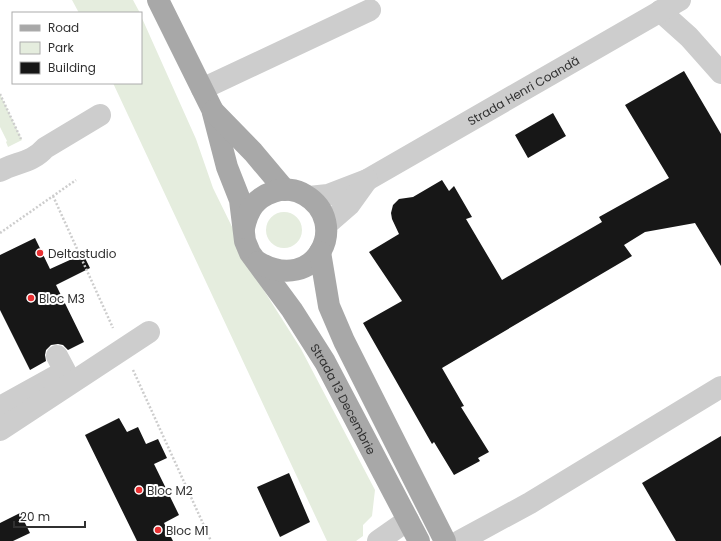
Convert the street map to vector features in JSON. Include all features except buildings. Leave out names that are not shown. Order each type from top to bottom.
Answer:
[{"type":"main road","name":"Strada 13 Decembrie","points":[[158,0],[212,110],[227,167],[240,200],[245,241],[250,253],[258,262],[325,362],[419,541]]},
{"type":"main road","name":"Strada 13 Decembrie","points":[[212,110],[253,152],[284,190]]},
{"type":"main road","points":[[244,228],[247,215],[258,200],[271,192],[284,190],[302,193],[309,197],[318,205],[323,214],[326,225]]},
{"type":"main road","name":"Strada 13 Decembrie","points":[[258,262],[270,269],[280,272],[303,268],[313,261],[320,252],[325,239],[326,225]]},
{"type":"main road","name":"Strada 13 Decembrie","points":[[320,252],[329,306],[344,341],[445,541]]},
{"type":"street","name":"Strada Henri Coandă","points":[[309,197],[328,195],[367,180],[680,0]]},
{"type":"street","points":[[202,89],[370,10]]},
{"type":"street","points":[[660,11],[689,37],[721,73]]},
{"type":"street","points":[[27,156],[100,115]]},
{"type":"street","name":"Strada Henri Coandă","points":[[326,225],[349,205],[367,180]]},
{"type":"street","points":[[0,430],[149,332]]},
{"type":"street","points":[[0,407],[65,371],[57,356]]},
{"type":"street","points":[[460,541],[495,533],[530,503],[721,387]]},
{"type":"street","points":[[378,541],[408,520]]},
{"type":"path","points":[[0,94],[27,156]]},
{"type":"path","points":[[0,233],[76,180]]},
{"type":"green space","points":[[72,0],[133,0],[139,12],[78,12]]},
{"type":"green space","points":[[142,18],[196,139],[213,188],[239,241],[263,289],[301,349],[375,490],[372,516],[363,525],[363,536],[356,541],[327,541],[113,84],[142,84]]},
{"type":"green space","points":[[0,94],[22,140],[8,147],[7,141],[0,127]]},
{"type":"green space","points":[[284,212],[294,215],[299,220],[302,230],[299,240],[294,245],[284,248],[274,245],[269,240],[266,230],[269,220],[274,215]]},
{"type":"place","name":"Deltastudio","points":[[40,253]]},
{"type":"place","name":"Bloc M3","points":[[31,298]]},
{"type":"place","name":"Bloc M2","points":[[139,490]]},
{"type":"place","name":"Bloc M1","points":[[158,530]]}]
